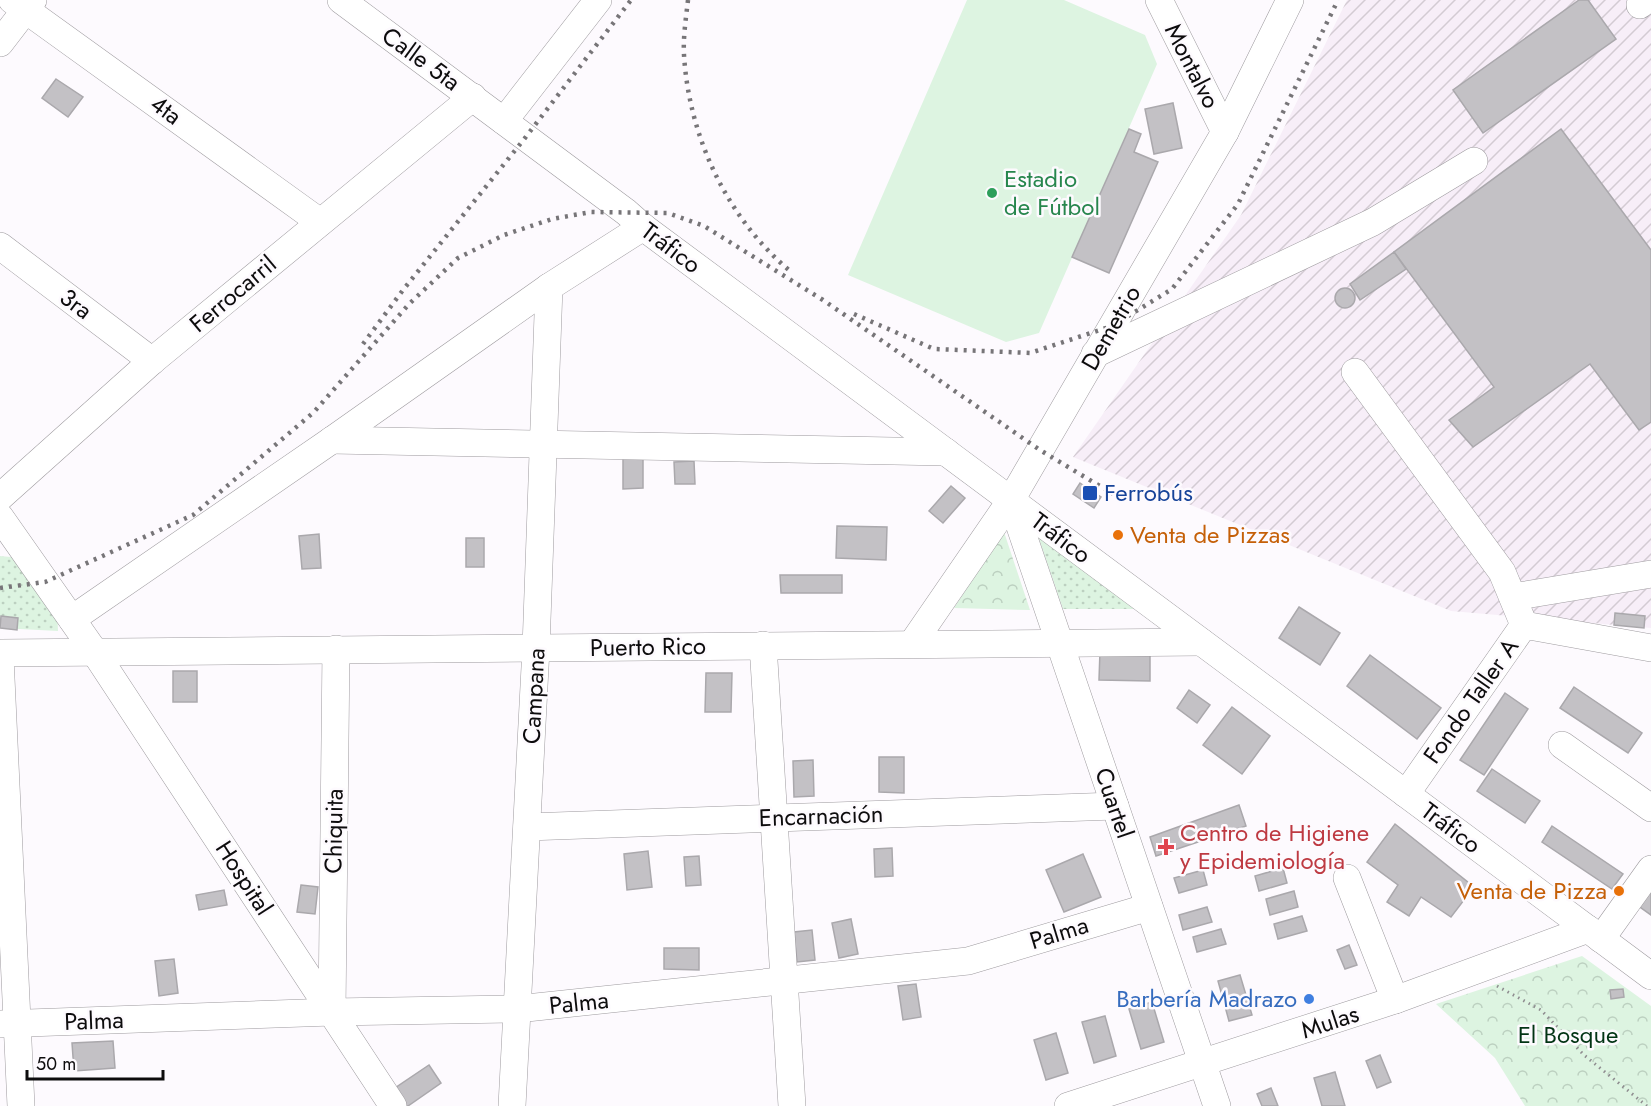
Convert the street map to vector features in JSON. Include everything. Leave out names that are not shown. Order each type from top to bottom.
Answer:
[{"type":"street","name":"Calle 5ta","points":[[341,0],[473,97]]},
{"type":"street","points":[[377,27],[379,0]]},
{"type":"street","points":[[504,121],[598,0]]},
{"type":"street","name":"Montalvo","points":[[1159,0],[1225,132]]},
{"type":"street","name":"Demetrio","points":[[912,644],[1011,500],[1225,132],[1290,0]]},
{"type":"street","points":[[0,43],[24,3]]},
{"type":"street","name":"4ta","points":[[24,3],[320,222]]},
{"type":"street","name":"Tráfico","points":[[473,97],[643,227],[1651,976]]},
{"type":"street","name":"Ferrocarril","points":[[0,497],[152,361],[473,97]]},
{"type":"street","points":[[1095,354],[1374,222],[1474,161]]},
{"type":"street","points":[[72,620],[333,440],[549,287],[643,227]]},
{"type":"street","name":"3ra","points":[[0,246],[152,361]]},
{"type":"street","name":"Campana","points":[[512,1106],[536,648],[549,287]]},
{"type":"street","points":[[1355,372],[1502,572],[1524,625]]},
{"type":"street","points":[[333,440],[946,452]]},
{"type":"street","name":"Cuartel","points":[[1011,500],[1217,1106]]},
{"type":"street","points":[[0,518],[9,542],[94,651]]},
{"type":"street","points":[[1513,597],[1651,574]]},
{"type":"street","name":"Fondo Taller A","points":[[1406,794],[1524,625],[1651,648]]},
{"type":"street","name":"Puerto Rico","points":[[0,655],[94,651],[1201,642]]},
{"type":"street","points":[[763,645],[792,1106]]},
{"type":"street","name":"Chiquita","points":[[332,1012],[336,649]]},
{"type":"street","name":"Hospital","points":[[94,651],[393,1106]]},
{"type":"street","points":[[0,655],[9,1024],[21,1106]]},
{"type":"street","points":[[1562,745],[1651,808]]},
{"type":"street","name":"Encarnación","points":[[527,828],[1114,806]]},
{"type":"street","points":[[1595,934],[1651,869]]},
{"type":"street","points":[[1347,878],[1395,1000]]},
{"type":"street","name":"Palma","points":[[9,1024],[332,1012],[517,1009],[968,960],[1149,907]]},
{"type":"street","name":"Mulas","points":[[1068,1106],[1395,1000],[1472,972],[1595,934]]},
{"type":"path","points":[[1472,972],[1541,1010],[1584,1055],[1647,1106]]},
{"type":"shaded area","points":[[1347,0],[1651,0],[1651,628],[1451,611],[1073,457],[1241,215]]},
{"type":"green space","name":"Estadio de Fútbol","points":[[967,0],[1064,0],[1145,35],[1157,64],[1039,333],[1006,342],[848,275]]},
{"type":"green space","points":[[1004,532],[1030,610],[954,608]]},
{"type":"green space","points":[[1037,533],[1140,609],[1063,609]]},
{"type":"green space","points":[[0,556],[22,558],[57,608],[58,631],[0,628]]},
{"type":"green space","name":"El Bosque","points":[[1582,956],[1651,1006],[1651,1106],[1525,1106],[1495,1058],[1436,1004]]},
{"type":"building","points":[[1579,0],[1588,0],[1616,39],[1483,133],[1453,90]]},
{"type":"building","points":[[56,79],[83,97],[68,117],[42,98]]},
{"type":"building","points":[[1173,103],[1182,148],[1154,154],[1145,109]]},
{"type":"building","points":[[1129,129],[1141,134],[1134,152],[1158,162],[1109,273],[1072,257]]},
{"type":"building","points":[[1561,129],[1651,250],[1651,422],[1639,430],[1590,364],[1473,447],[1449,420],[1494,387],[1394,252]]},
{"type":"building","points":[[1394,252],[1406,269],[1360,300],[1350,284]]},
{"type":"building","points":[[1345,288],[1352,291],[1355,298],[1352,305],[1345,308],[1338,305],[1335,298],[1338,291]]},
{"type":"building","points":[[623,458],[643,458],[643,488],[623,489]]},
{"type":"building","points":[[694,461],[695,484],[675,484],[674,462]]},
{"type":"building","points":[[1080,483],[1101,497],[1094,508],[1073,494]]},
{"type":"building","points":[[951,486],[965,498],[943,523],[929,511]]},
{"type":"building","points":[[837,526],[887,527],[886,560],[836,558]]},
{"type":"building","points":[[319,534],[321,568],[302,569],[299,536]]},
{"type":"building","points":[[466,538],[484,538],[484,567],[466,567]]},
{"type":"building","points":[[780,575],[842,575],[842,593],[781,593]]},
{"type":"building","points":[[1299,607],[1340,633],[1320,665],[1279,638]]},
{"type":"building","points":[[1615,613],[1645,616],[1644,628],[1614,625]]},
{"type":"building","points":[[1,616],[18,618],[17,630],[0,628]]},
{"type":"building","points":[[1100,651],[1150,652],[1150,681],[1099,680]]},
{"type":"building","points":[[1370,655],[1441,708],[1417,739],[1347,686]]},
{"type":"building","points":[[173,671],[197,671],[197,702],[173,702]]},
{"type":"building","points":[[706,673],[732,673],[731,712],[705,712]]},
{"type":"building","points":[[1574,687],[1642,733],[1628,753],[1560,708]]},
{"type":"building","points":[[1189,690],[1210,705],[1197,723],[1177,708]]},
{"type":"building","points":[[1505,693],[1528,709],[1484,775],[1460,760]]},
{"type":"building","points":[[1232,707],[1270,736],[1242,774],[1203,745]]},
{"type":"building","points":[[879,757],[904,757],[904,793],[879,792]]},
{"type":"building","points":[[813,760],[814,796],[794,797],[793,761]]},
{"type":"building","points":[[1492,769],[1540,801],[1525,823],[1477,791]]},
{"type":"building","points":[[1239,805],[1246,826],[1156,856],[1150,837]]},
{"type":"building","points":[[1395,824],[1474,887],[1451,917],[1421,897],[1409,916],[1387,902],[1398,885],[1367,862]]},
{"type":"building","points":[[1552,826],[1623,874],[1612,889],[1542,842]]},
{"type":"building","points":[[892,848],[893,876],[875,877],[874,849]]},
{"type":"building","points":[[648,851],[652,887],[627,890],[624,854]]},
{"type":"building","points":[[1083,854],[1101,897],[1064,912],[1046,870]]},
{"type":"building","points":[[699,856],[701,885],[686,886],[684,857]]},
{"type":"building","points":[[1283,868],[1287,883],[1259,891],[1255,876]]},
{"type":"building","points":[[1203,870],[1207,885],[1179,893],[1174,878]]},
{"type":"building","points":[[1651,883],[1651,915],[1637,905]]},
{"type":"building","points":[[301,885],[318,887],[315,914],[297,912]]},
{"type":"building","points":[[224,890],[227,905],[199,910],[196,895]]},
{"type":"building","points":[[1294,891],[1298,907],[1270,915],[1266,899]]},
{"type":"building","points":[[1207,907],[1212,922],[1183,930],[1179,915]]},
{"type":"building","points":[[1302,916],[1307,931],[1278,939],[1274,924]]},
{"type":"building","points":[[851,919],[858,954],[839,958],[832,923]]},
{"type":"building","points":[[1221,929],[1226,944],[1197,952],[1193,937]]},
{"type":"building","points":[[812,930],[815,960],[797,962],[794,932]]},
{"type":"building","points":[[1349,945],[1357,965],[1345,969],[1337,950]]},
{"type":"building","points":[[664,948],[699,948],[699,970],[664,969]]},
{"type":"building","points":[[174,959],[178,993],[159,996],[155,961]]},
{"type":"building","points":[[1240,975],[1252,1015],[1229,1021],[1218,981]]},
{"type":"building","points":[[916,984],[921,1017],[903,1020],[898,986]]},
{"type":"building","points":[[1623,989],[1624,997],[1611,999],[1610,990]]},
{"type":"building","points":[[1152,1002],[1164,1042],[1141,1049],[1129,1009]]},
{"type":"building","points":[[1105,1016],[1116,1056],[1094,1063],[1082,1022]]},
{"type":"building","points":[[1056,1033],[1068,1073],[1046,1080],[1034,1040]]},
{"type":"building","points":[[113,1041],[115,1068],[74,1071],[72,1043]]},
{"type":"building","points":[[1380,1055],[1391,1082],[1377,1088],[1366,1061]]},
{"type":"building","points":[[429,1065],[441,1083],[408,1106],[403,1106],[392,1090]]},
{"type":"building","points":[[1335,1072],[1345,1106],[1322,1106],[1314,1078]]},
{"type":"building","points":[[1271,1088],[1278,1106],[1262,1106],[1257,1094]]},
{"type":"railway","points":[[363,344],[631,0]]},
{"type":"railway","points":[[688,0],[684,34],[687,86],[703,145],[730,201],[768,250],[790,271]]},
{"type":"railway","points":[[854,314],[934,349],[1030,353],[1112,326],[1172,289],[1238,204],[1338,0]]},
{"type":"railway","points":[[0,588],[45,582],[193,515],[314,412],[409,304],[458,258],[504,235],[552,219],[591,212],[668,213],[704,226],[823,300],[1040,450],[1113,494]]},
{"type":"place","name":"Estadio de Fútbol","points":[[992,193]]},
{"type":"place","name":"Ferrobús","points":[[1090,493]]},
{"type":"place","name":"Venta de Pizzas","points":[[1118,535]]},
{"type":"place","name":"Centro de Higiene y Epidemiología","points":[[1166,847]]},
{"type":"place","name":"Venta de Pizza","points":[[1619,891]]},
{"type":"place","name":"Barbería Madrazo","points":[[1309,999]]}]
